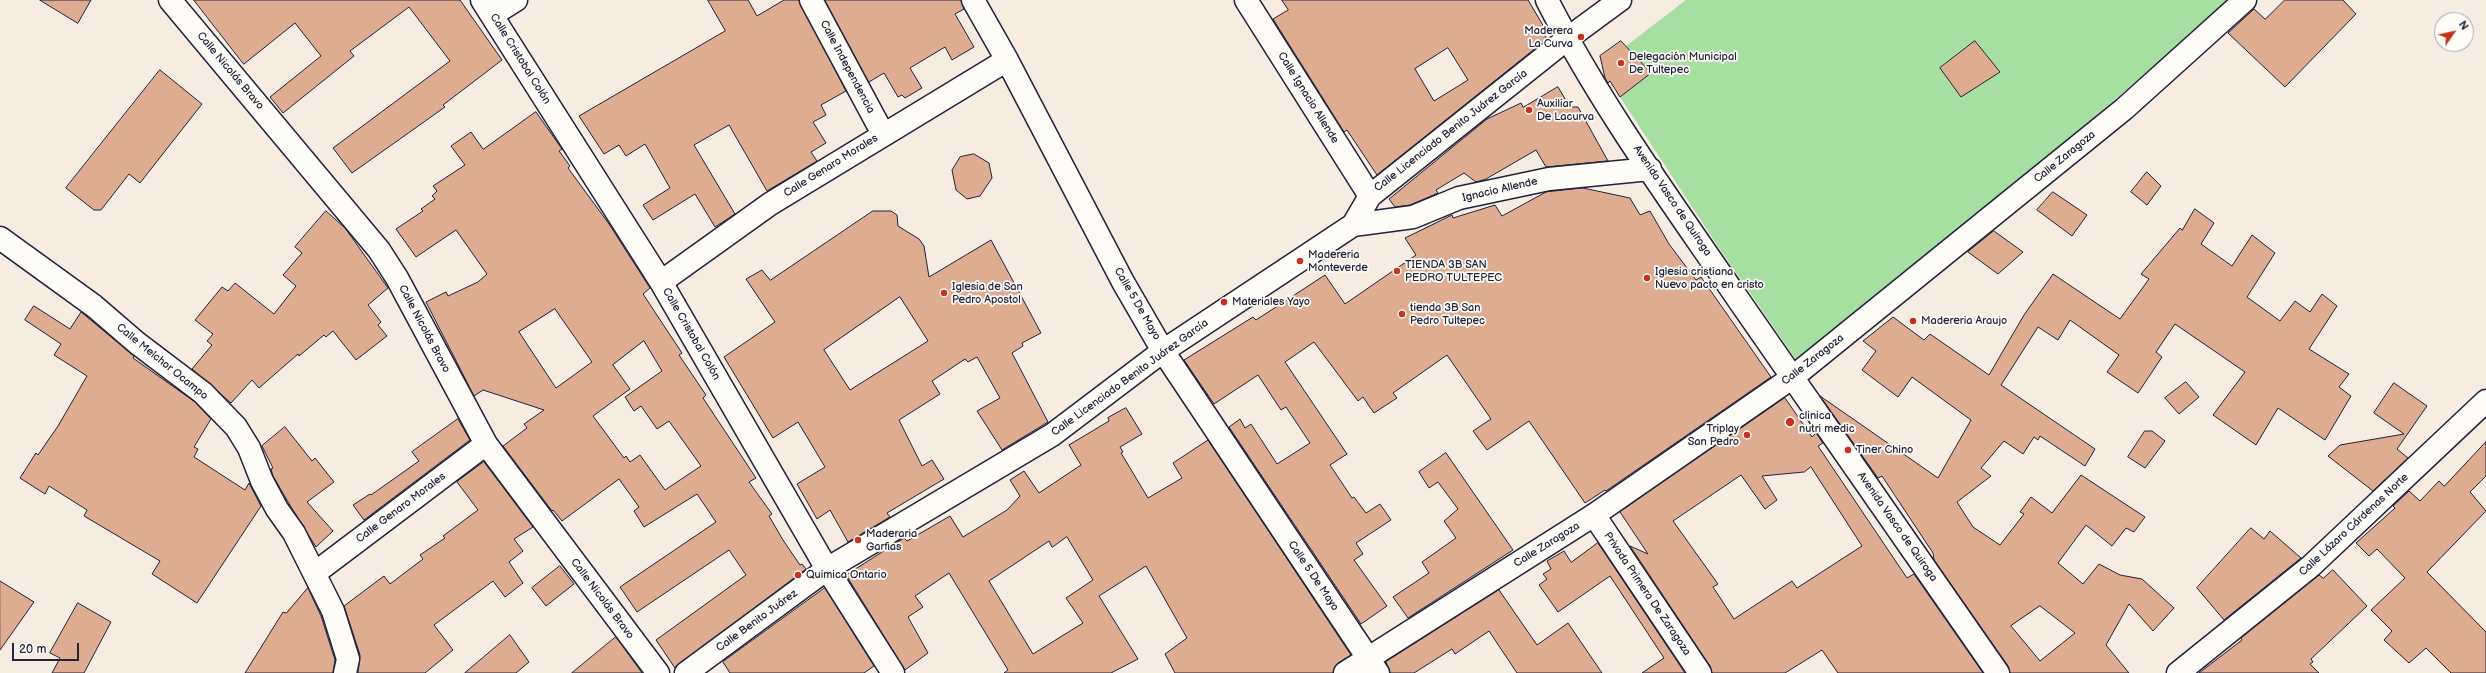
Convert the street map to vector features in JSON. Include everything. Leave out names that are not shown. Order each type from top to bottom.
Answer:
[{"type":"street","name":"Calle Nicolás Bravo","points":[[170,0],[379,250],[397,278],[486,444],[658,673]]},
{"type":"street","points":[[487,7],[516,0]]},
{"type":"street","name":"Calle Independencia","points":[[811,0],[883,134]]},
{"type":"street","name":"Calle 5 De Mayo","points":[[973,0],[1007,60],[1123,282],[1164,351],[1373,666]]},
{"type":"street","name":"Calle Ignacio Allende","points":[[1246,0],[1370,196]]},
{"type":"street","name":"Avenida Vasco de Quiroga","points":[[1547,0],[1567,39],[1650,169],[1998,673]]},
{"type":"street","name":"Calle Licenciado Benito Juárez García","points":[[827,569],[1052,435],[1164,351],[1353,225],[1370,196],[1567,39],[1620,0]]},
{"type":"street","name":"Calle Zaragoza","points":[[1345,673],[1373,666],[1793,377],[2124,109],[2245,0]]},
{"type":"street","name":"Calle Cristobal Colón","points":[[487,7],[661,282],[827,569],[893,673]]},
{"type":"street","name":"Calle Genaro Morales","points":[[661,282],[770,204],[1007,60]]},
{"type":"street","name":"Ignacio Allende","points":[[1353,225],[1413,217],[1459,198],[1549,179],[1650,169]]},
{"type":"street","name":"Calle Melchor Ocampo","points":[[0,238],[94,306],[137,343],[204,393],[236,427],[249,448],[262,481],[277,509],[294,533],[333,611],[348,659],[345,673]]},
{"type":"street","name":"Calle Lázaro Cárdenas Norte","points":[[2178,673],[2311,566],[2486,401]]},
{"type":"street","name":"Calle Genaro Morales","points":[[315,573],[486,444]]},
{"type":"street","name":"Privada Primera De Zaragoza","points":[[1594,515],[1700,673]]},
{"type":"street","name":"Calle Benito Juárez","points":[[686,673],[827,569]]},
{"type":"green space","points":[[1686,0],[2230,0],[2104,109],[1799,364],[1721,251],[1620,97],[1651,73],[1626,46]]},
{"type":"building","points":[[40,0],[91,0],[78,23]]},
{"type":"building","points":[[194,0],[460,0],[502,60],[443,105],[445,107],[352,173],[333,148],[450,61],[409,7],[350,51],[354,56],[283,113],[270,97],[321,56],[295,23],[244,64]]},
{"type":"building","points":[[708,0],[748,0],[757,16],[784,0],[799,0],[846,91],[821,105],[826,115],[813,122],[826,143],[811,152],[817,161],[767,191],[729,125],[694,145],[735,214],[715,227],[695,194],[653,220],[643,205],[670,188],[645,144],[626,156],[619,145],[604,154],[579,116],[725,31]]},
{"type":"building","points":[[825,0],[961,0],[964,9],[955,14],[974,47],[952,60],[945,47],[910,68],[922,88],[905,98],[902,95],[898,97],[884,73],[869,82]]},
{"type":"building","points":[[1282,0],[1528,0],[1544,27],[1543,33],[1547,39],[1377,175],[1347,130],[1344,132],[1273,19],[1288,10]],"holes":[[[1448,48],[1468,80],[1434,101],[1415,69]]]},
{"type":"building","points":[[2285,0],[2343,0],[2356,14],[2285,87],[2228,33],[2254,9],[2265,19]]},
{"type":"building","name":"Delegación Municipal De Tultepec","points":[[1621,41],[1651,73],[1620,97],[1610,81],[1608,83],[1605,78],[1600,56]]},
{"type":"building","points":[[1975,41],[2000,72],[1961,97],[1940,68]]},
{"type":"building","points":[[160,70],[202,104],[140,183],[129,174],[101,210],[94,210],[66,188]]},
{"type":"building","points":[[1558,87],[1570,107],[1578,107],[1608,161],[1546,167],[1536,150],[1486,179],[1476,182],[1464,173],[1436,190],[1438,193],[1410,205],[1395,207],[1389,199],[1487,119],[1521,103],[1523,107]]},
{"type":"building","points":[[536,112],[562,149],[559,151],[570,166],[568,168],[609,224],[650,288],[643,294],[682,353],[679,355],[706,395],[703,398],[756,478],[749,482],[772,514],[769,516],[783,540],[800,565],[802,564],[806,569],[675,668],[656,640],[746,575],[729,550],[637,612],[620,587],[716,522],[697,494],[644,527],[634,511],[639,507],[619,479],[562,521],[553,510],[552,511],[503,446],[527,428],[524,424],[544,410],[483,390],[474,396],[426,302],[446,292],[448,296],[478,282],[487,274],[456,230],[416,257],[396,229],[423,211],[421,209],[435,199],[432,196],[437,191],[433,186],[465,165],[451,146],[471,132],[483,149]],"holes":[[[555,309],[592,362],[556,388],[519,332]],[[644,341],[662,371],[625,397],[634,411],[641,406],[657,429],[669,421],[701,466],[665,490],[640,455],[630,462],[626,456],[624,458],[593,416],[630,389],[613,365]]]},
{"type":"building","points":[[974,154],[989,163],[992,178],[980,196],[967,199],[956,190],[952,170],[960,157]]},
{"type":"building","points":[[2147,172],[2161,186],[2147,205],[2131,192]]},
{"type":"building","points":[[1583,188],[1630,198],[1640,215],[1650,211],[1669,244],[1696,280],[1701,277],[1771,377],[1606,491],[1605,490],[1585,503],[1529,421],[1487,450],[1473,431],[1491,419],[1447,355],[1393,393],[1397,398],[1374,413],[1363,397],[1358,401],[1314,342],[1285,362],[1347,454],[1330,465],[1352,498],[1354,497],[1366,513],[1380,504],[1391,520],[1356,543],[1363,554],[1354,560],[1387,606],[1361,624],[1229,427],[1240,419],[1245,428],[1251,424],[1277,464],[1310,443],[1286,407],[1281,410],[1258,375],[1214,404],[1184,360],[1253,317],[1256,320],[1325,275],[1345,304],[1416,255],[1405,238],[1452,215],[1453,218],[1495,205],[1502,216],[1546,192]]},
{"type":"building","points":[[2053,192],[2087,215],[2072,236],[2037,210]]},
{"type":"building","points":[[2195,209],[2214,223],[2201,244],[2232,266],[2252,235],[2275,253],[2247,297],[2280,321],[2295,301],[2310,312],[2322,294],[2337,306],[2309,349],[2349,374],[2339,387],[2351,396],[2325,440],[2278,408],[2256,445],[2213,415],[2245,372],[2175,324],[2156,352],[2162,357],[2138,393],[2107,372],[2119,355],[2070,320],[2058,340],[2038,327],[2001,385],[2095,449],[2085,466],[2040,436],[2038,440],[2034,437],[2023,454],[2004,441],[1981,468],[1991,476],[1957,502],[1973,527],[2000,545],[2024,514],[2020,512],[2031,497],[2052,513],[2081,475],[2145,517],[2134,532],[2126,528],[2112,546],[2086,525],[2058,563],[2083,584],[2099,564],[2120,575],[2142,579],[2174,608],[2153,631],[2129,604],[2106,645],[2129,673],[2010,673],[2008,666],[1934,560],[1933,553],[1882,476],[1878,478],[1820,396],[1938,478],[1971,420],[1912,377],[1898,397],[1862,370],[1876,351],[1863,341],[1893,317],[1924,340],[1930,334],[1989,375],[2024,315],[2053,274],[2120,319],[2149,279],[2141,274],[2180,228],[2182,230]],"holes":[[[2040,606],[2075,633],[2040,661],[2011,626]]]},
{"type":"building","points":[[326,211],[345,228],[388,288],[368,305],[381,322],[378,325],[387,336],[356,360],[333,331],[326,337],[324,335],[299,356],[298,354],[259,388],[252,380],[231,403],[192,369],[212,345],[207,341],[213,334],[195,320],[222,287],[228,291],[235,283],[274,314],[296,286],[283,275],[302,253],[295,247]]},
{"type":"building","points":[[873,211],[891,211],[897,215],[898,226],[919,239],[924,246],[929,277],[991,240],[1041,333],[1022,343],[1023,346],[1012,353],[1048,422],[1002,450],[977,411],[1000,398],[977,357],[968,362],[965,359],[932,381],[940,394],[899,420],[922,466],[932,460],[944,479],[887,513],[890,517],[848,542],[830,510],[817,519],[797,484],[825,467],[798,422],[773,438],[724,357],[775,322],[746,279],[762,270],[770,280]],"holes":[[[900,297],[928,341],[850,390],[824,350]]]},
{"type":"building","points":[[1994,231],[2023,252],[1998,274],[1968,252]]},
{"type":"building","points":[[34,306],[70,329],[81,312],[134,356],[133,358],[195,402],[211,419],[194,447],[198,449],[194,457],[245,490],[249,483],[261,506],[197,603],[152,574],[160,561],[84,516],[87,510],[49,486],[45,494],[20,478],[36,453],[38,455],[58,426],[87,376],[54,355],[61,344],[25,320]]},
{"type":"building","points":[[2186,382],[2199,397],[2179,414],[2165,398]]},
{"type":"building","points":[[2394,383],[2427,406],[2397,449],[2408,458],[2373,491],[2328,456],[2340,445],[2404,434],[2374,413]]},
{"type":"building","points":[[1785,398],[1812,437],[1816,433],[1823,443],[1818,446],[1907,578],[1914,574],[1983,673],[1838,673],[1822,650],[1785,673],[1712,673],[1710,666],[1630,546],[1648,554],[1620,512]],"holes":[[[1811,467],[1862,546],[1797,588],[1792,581],[1734,619],[1713,587],[1718,584],[1673,521],[1741,475],[1765,509],[1777,500],[1762,476],[1804,472]]]},
{"type":"building","points":[[1126,408],[1142,434],[1120,447],[1123,452],[1121,453],[1148,498],[1182,478],[1173,463],[1208,440],[1351,655],[1338,663],[1333,673],[1175,673],[1165,654],[1187,638],[1146,566],[1099,596],[1138,659],[1111,673],[1004,673],[1008,670],[949,573],[915,596],[923,607],[908,617],[928,653],[905,670],[846,575],[904,538],[907,541],[950,516],[963,537],[1007,510],[1020,496],[1010,480],[1024,471],[1039,493],[1081,465],[1069,445],[1109,421],[1108,418]],"holes":[[[1067,537],[1093,580],[1066,598],[1083,623],[1033,654],[989,581],[1049,541],[1052,547]]]},
{"type":"building","points":[[458,419],[470,440],[364,520],[353,505],[370,494],[371,495],[419,461],[412,452]]},
{"type":"building","points":[[285,427],[312,461],[315,458],[334,482],[307,502],[333,531],[316,547],[273,476],[271,469],[273,468],[262,446]]},
{"type":"building","points":[[2145,431],[2152,431],[2165,441],[2145,468],[2128,457]]},
{"type":"building","points":[[2486,442],[2486,476],[2470,492],[2486,511],[2427,572],[2486,632],[2486,673],[2451,673],[2426,648],[2409,663],[2384,640],[2392,631],[2371,610],[2405,578],[2377,549],[2369,556],[2356,543],[2395,508],[2393,506],[2409,491],[2420,501],[2439,481],[2444,486]]},
{"type":"building","points":[[1446,453],[1513,550],[1408,618],[1393,597],[1429,573],[1422,562],[1456,538],[1444,521],[1458,509],[1438,482],[1429,488],[1419,472]]},
{"type":"building","points":[[484,462],[533,527],[514,539],[523,551],[509,562],[523,583],[505,597],[493,581],[434,625],[453,650],[425,673],[358,673],[360,655],[344,606],[384,576],[390,584],[423,559],[420,555],[445,538],[443,536],[478,510],[457,482]]},
{"type":"building","points":[[2251,528],[2264,539],[2270,531],[2301,558],[2224,620],[2197,588]]},
{"type":"building","points":[[1598,543],[1685,673],[1642,673],[1664,658],[1610,576],[1558,612],[1539,585],[1547,579],[1543,574],[1551,569],[1547,561],[1564,551],[1571,562]]},
{"type":"building","points":[[560,566],[574,584],[546,606],[532,588]]},
{"type":"building","points":[[2333,570],[2367,606],[2311,659],[2313,662],[2310,664],[2319,673],[2199,673],[2242,640],[2241,638],[2319,575],[2323,578]]},
{"type":"building","points":[[0,581],[34,602],[0,650]]},
{"type":"building","points":[[308,588],[321,616],[335,660],[333,673],[245,673],[283,612],[286,613]]},
{"type":"building","points":[[825,588],[874,666],[864,673],[730,673],[723,662]]},
{"type":"building","points":[[1499,590],[1537,645],[1568,623],[1602,673],[1517,673],[1489,631],[1455,654],[1452,649],[1414,673],[1390,673],[1386,662]]},
{"type":"building","points":[[78,603],[111,622],[84,673],[52,673],[60,658],[50,653]]},
{"type":"building","points":[[510,635],[529,662],[516,673],[465,673]]},
{"type":"building","points":[[616,637],[642,673],[572,673]]},
{"type":"place","name":"Maderera La Curva","points":[[1581,37]]},
{"type":"place","name":"Delegación Municipal De Tultepec","points":[[1621,63]]},
{"type":"place","name":"Auxiliar De Lacurva","points":[[1529,110]]},
{"type":"place","name":"Madereria Monteverde","points":[[1300,261]]},
{"type":"place","name":"TIENDA 3B SAN PEDRO TULTEPEC","points":[[1397,271]]},
{"type":"place","name":"Iglesia cristiana Nuevo pacto en cristo","points":[[1647,278]]},
{"type":"place","name":"Iglesia de San Pedro Apostol","points":[[944,293]]},
{"type":"place","name":"Materiales Yayo","points":[[1224,302]]},
{"type":"place","name":"tienda 3B San Pedro Tultepec","points":[[1402,314]]},
{"type":"place","name":"Madereria Araujo","points":[[1913,321]]},
{"type":"place","name":"clinica nutri medic","points":[[1790,422]]},
{"type":"place","name":"Triplay San Pedro","points":[[1747,435]]},
{"type":"place","name":"Tiner Chino","points":[[1848,450]]},
{"type":"place","name":"Maderaria Garfias","points":[[858,540]]},
{"type":"place","name":"Quimica Ontario","points":[[798,575]]}]
